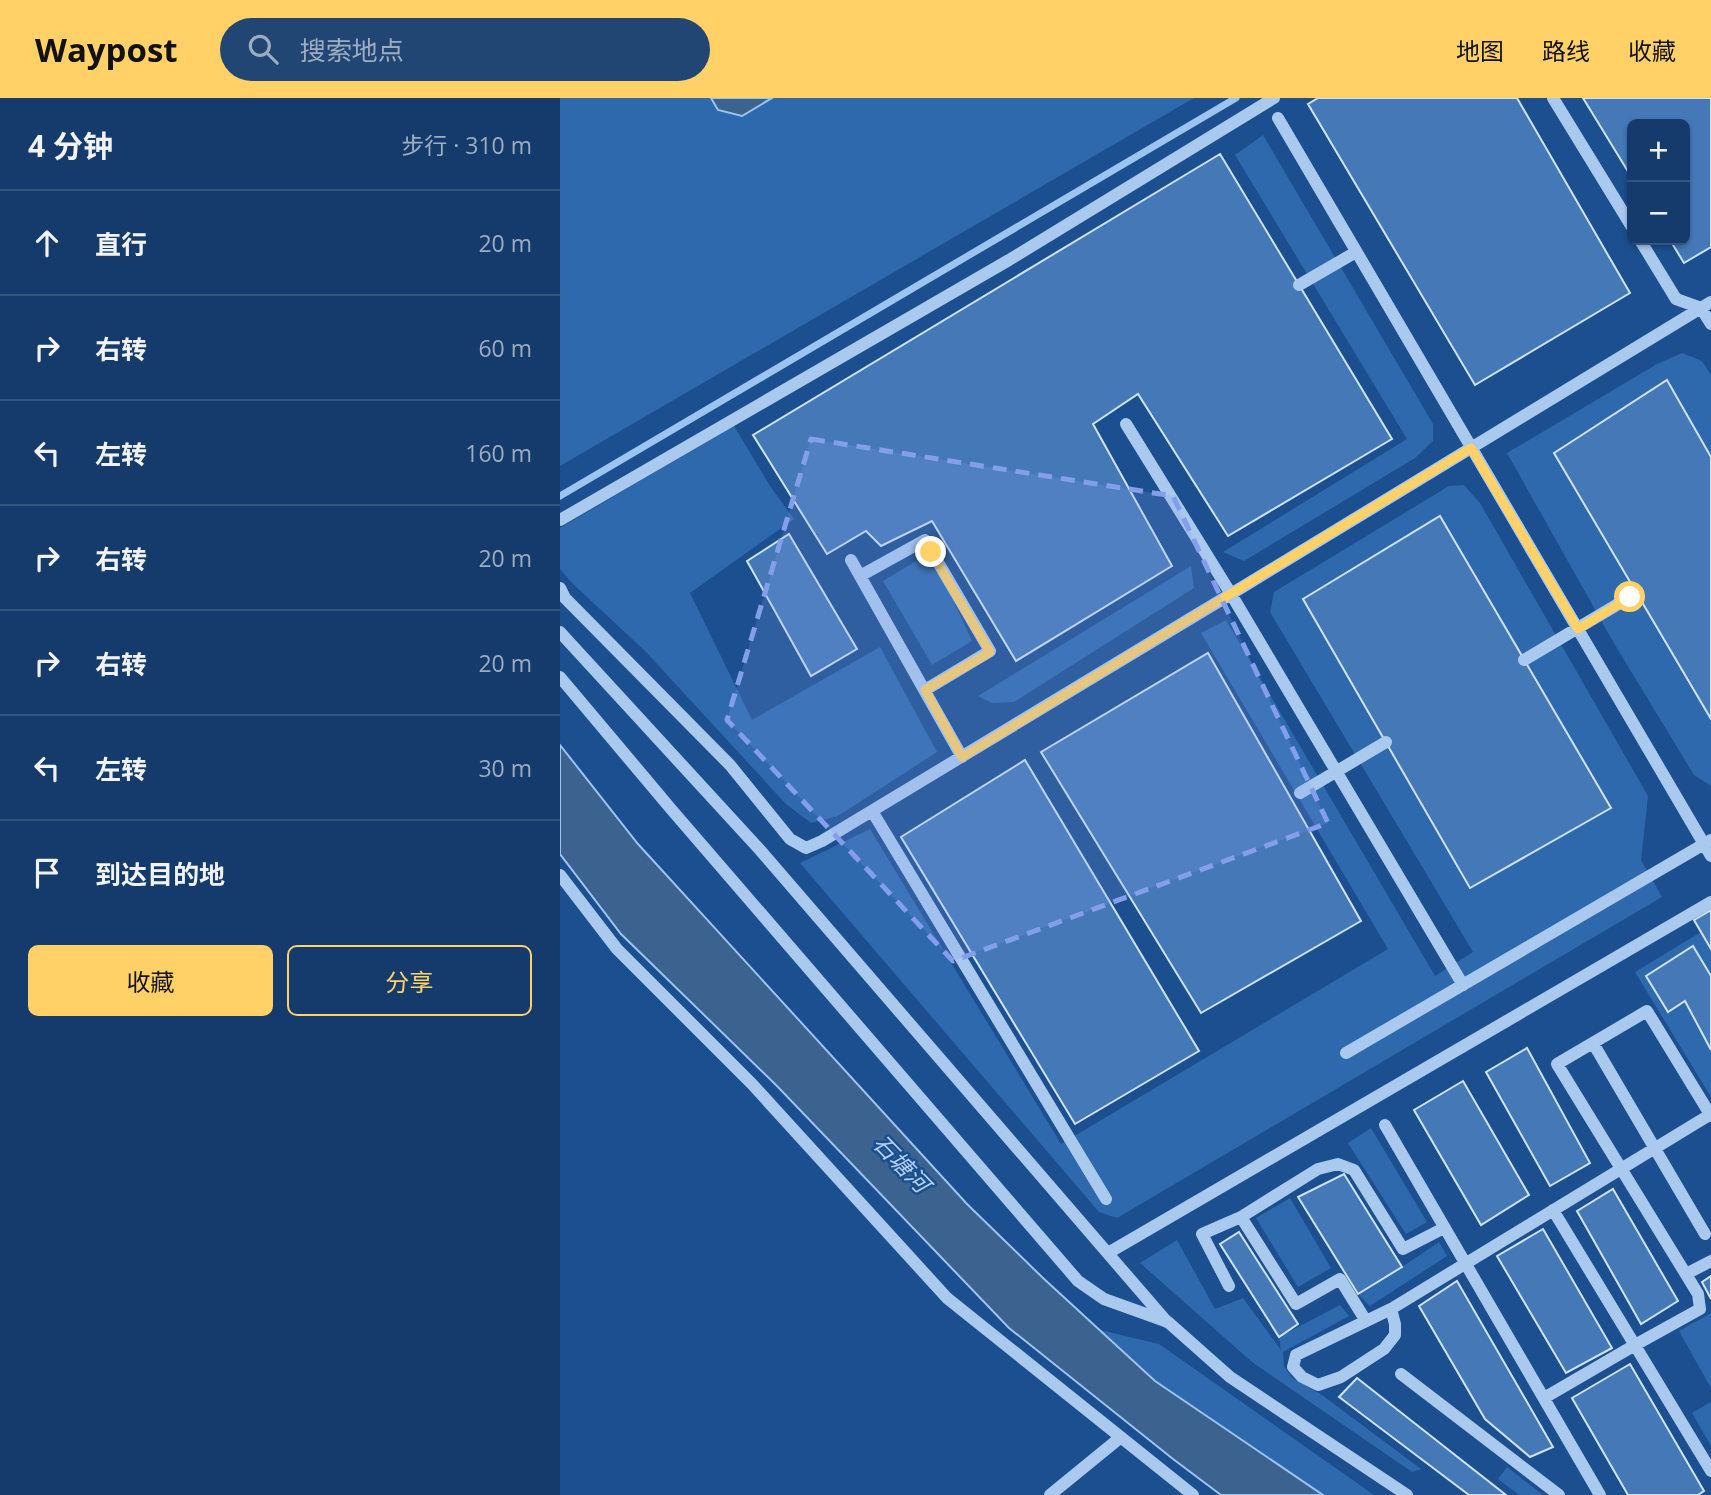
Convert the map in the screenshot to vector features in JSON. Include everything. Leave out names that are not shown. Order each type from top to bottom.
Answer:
[{"type":"street","points":[[560,520],[1009,260],[1273,98]]},
{"type":"street","points":[[1553,98],[1627,220]]},
{"type":"street","points":[[1278,118],[1709,847],[1661,870],[1346,1053]]},
{"type":"street","points":[[1643,245],[1676,299],[1706,305]]},
{"type":"street","points":[[1299,285],[1356,252]]},
{"type":"street","points":[[1706,305],[1711,324]]},
{"type":"street","points":[[560,588],[565,598],[730,765],[790,839],[806,848],[962,757],[1706,305]]},
{"type":"street","points":[[1126,424],[1231,594],[1463,985]]},
{"type":"street","points":[[860,576],[925,540],[990,652],[925,690]]},
{"type":"street","points":[[851,560],[962,757]]},
{"type":"street","points":[[1524,660],[1630,597]]},
{"type":"street","points":[[560,632],[760,850],[1168,1322],[1230,1377],[1407,1495]]},
{"type":"street","points":[[560,677],[1079,1281],[1104,1300],[1168,1322]]},
{"type":"street","points":[[1300,793],[1386,742]]},
{"type":"street","points":[[872,811],[1106,1199]]},
{"type":"street","points":[[560,875],[617,949],[752,1084],[947,1298],[1193,1495]]},
{"type":"street","points":[[1108,1253],[1711,902]]},
{"type":"street","points":[[1391,1309],[1395,1335],[1384,1349],[1341,1377],[1318,1385],[1302,1377],[1293,1367],[1296,1355],[1391,1309],[1466,1263],[1622,1168],[1711,1114],[1647,1011],[1557,1064],[1622,1168],[1698,1294],[1700,1309],[1544,1398]]},
{"type":"street","points":[[1593,1043],[1706,1234]]},
{"type":"street","points":[[1385,1125],[1600,1495]]},
{"type":"street","points":[[1229,1286],[1202,1234],[1241,1217],[1318,1169],[1338,1164],[1354,1170],[1403,1250],[1444,1227]]},
{"type":"street","points":[[1553,1210],[1711,1471]]},
{"type":"street","points":[[1241,1217],[1296,1304],[1340,1279],[1366,1321]]},
{"type":"street","points":[[1686,1274],[1711,1261]]},
{"type":"street","points":[[1401,1374],[1559,1495]]},
{"type":"street","points":[[1050,1495],[1121,1437]]},
{"type":"highlighted area","points":[[811,439],[1173,496],[1328,823],[953,961],[727,720]]},
{"type":"shaded area","points":[[560,98],[1194,98],[560,466]]},
{"type":"shaded area","points":[[1263,135],[1433,424],[1433,441],[1415,458],[1244,561],[1223,552],[1407,439],[1235,155]]},
{"type":"shaded area","points":[[1682,353],[1702,361],[1711,375],[1711,786],[1694,775],[1615,645],[1507,453],[1657,364]]},
{"type":"shaded area","points":[[734,426],[770,486],[794,519],[690,593],[752,720],[880,647],[937,752],[838,816],[811,823],[786,804],[646,652],[560,569],[560,528]]},
{"type":"shaded area","points":[[1464,485],[1480,503],[1648,796],[1641,860],[1662,897],[1117,1218],[1099,1212],[800,863],[870,829],[1061,1144],[1388,949],[1201,633],[1226,620],[1435,976],[1473,952],[1270,612],[1274,592],[1449,486]]},
{"type":"shaded area","points":[[931,552],[972,641],[932,665],[883,581]]},
{"type":"shaded area","points":[[1191,566],[1194,588],[1014,702],[992,703],[978,696]]},
{"type":"shaded area","points":[[1701,932],[1711,949],[1711,1097],[1635,972]]},
{"type":"shaded area","points":[[1371,1128],[1427,1222],[1406,1234],[1348,1143]]},
{"type":"shaded area","points":[[1290,1198],[1331,1268],[1298,1287],[1256,1218]]},
{"type":"shaded area","points":[[1177,1240],[1215,1309],[1243,1298],[1281,1350],[1279,1337],[1340,1305],[1349,1316],[1283,1352],[1284,1366],[1292,1378],[1322,1395],[1421,1469],[1412,1472],[1252,1362],[1140,1263]]},
{"type":"shaded area","points":[[1439,1242],[1447,1256],[1370,1306],[1358,1294],[1402,1267]]},
{"type":"shaded area","points":[[1711,1313],[1711,1388],[1679,1331]]},
{"type":"shaded area","points":[[1100,1330],[1159,1344],[1374,1495],[1323,1495],[1155,1381]]},
{"type":"shaded area","points":[[1711,1402],[1711,1446],[1692,1413]]},
{"type":"shaded area","points":[[1507,1467],[1543,1495],[1519,1495],[1498,1479]]},
{"type":"water","points":[[711,98],[772,98],[742,116],[718,110]]},
{"type":"water","name":"石塘河","points":[[560,745],[638,844],[967,1204],[1155,1381],[1323,1495],[1221,1495],[1009,1328],[777,1086],[621,934],[560,854]]},
{"type":"building","points":[[1318,98],[1517,98],[1630,293],[1475,385],[1308,104]]},
{"type":"building","points":[[1583,98],[1711,98],[1711,247],[1684,263],[1673,245],[1690,245],[1690,119],[1627,119],[1627,170]]},
{"type":"building","points":[[1220,154],[1392,439],[1228,536],[1138,394],[1093,424],[1172,566],[1016,661],[932,521],[881,546],[866,531],[827,554],[753,435]]},
{"type":"building","points":[[1667,380],[1711,457],[1711,719],[1554,453]]},
{"type":"building","points":[[1440,516],[1611,808],[1470,888],[1303,599]]},
{"type":"building","points":[[789,534],[857,649],[811,676],[747,561]]},
{"type":"building","points":[[1208,653],[1361,921],[1201,1013],[1041,752]]},
{"type":"building","points":[[1025,760],[1199,1051],[1075,1124],[901,837]]},
{"type":"building","points":[[1711,910],[1711,949],[1694,920]]},
{"type":"building","points":[[1693,946],[1711,976],[1711,1050],[1685,1001],[1668,1012],[1646,976]]},
{"type":"building","points":[[1527,1048],[1590,1163],[1550,1186],[1486,1072]]},
{"type":"building","points":[[1463,1081],[1529,1195],[1481,1225],[1414,1110]]},
{"type":"building","points":[[1344,1174],[1402,1267],[1358,1294],[1298,1197]]},
{"type":"building","points":[[1613,1189],[1678,1301],[1641,1324],[1577,1211]]},
{"type":"building","points":[[1543,1229],[1612,1348],[1566,1373],[1497,1256]]},
{"type":"building","points":[[1239,1232],[1298,1324],[1279,1337],[1220,1244]]},
{"type":"building","points":[[1711,1276],[1711,1299],[1702,1282]]},
{"type":"building","points":[[1457,1281],[1553,1447],[1530,1457],[1485,1419],[1419,1306]]},
{"type":"building","points":[[1630,1364],[1704,1491],[1698,1495],[1628,1495],[1572,1398]]},
{"type":"building","points":[[1357,1378],[1506,1495],[1469,1495],[1339,1397]]},
{"type":"waterway","points":[[560,496],[1236,98]]},
{"type":"route","points":[[931,552],[990,652],[925,690],[962,757],[1471,448],[1578,629],[1630,597]]}]
